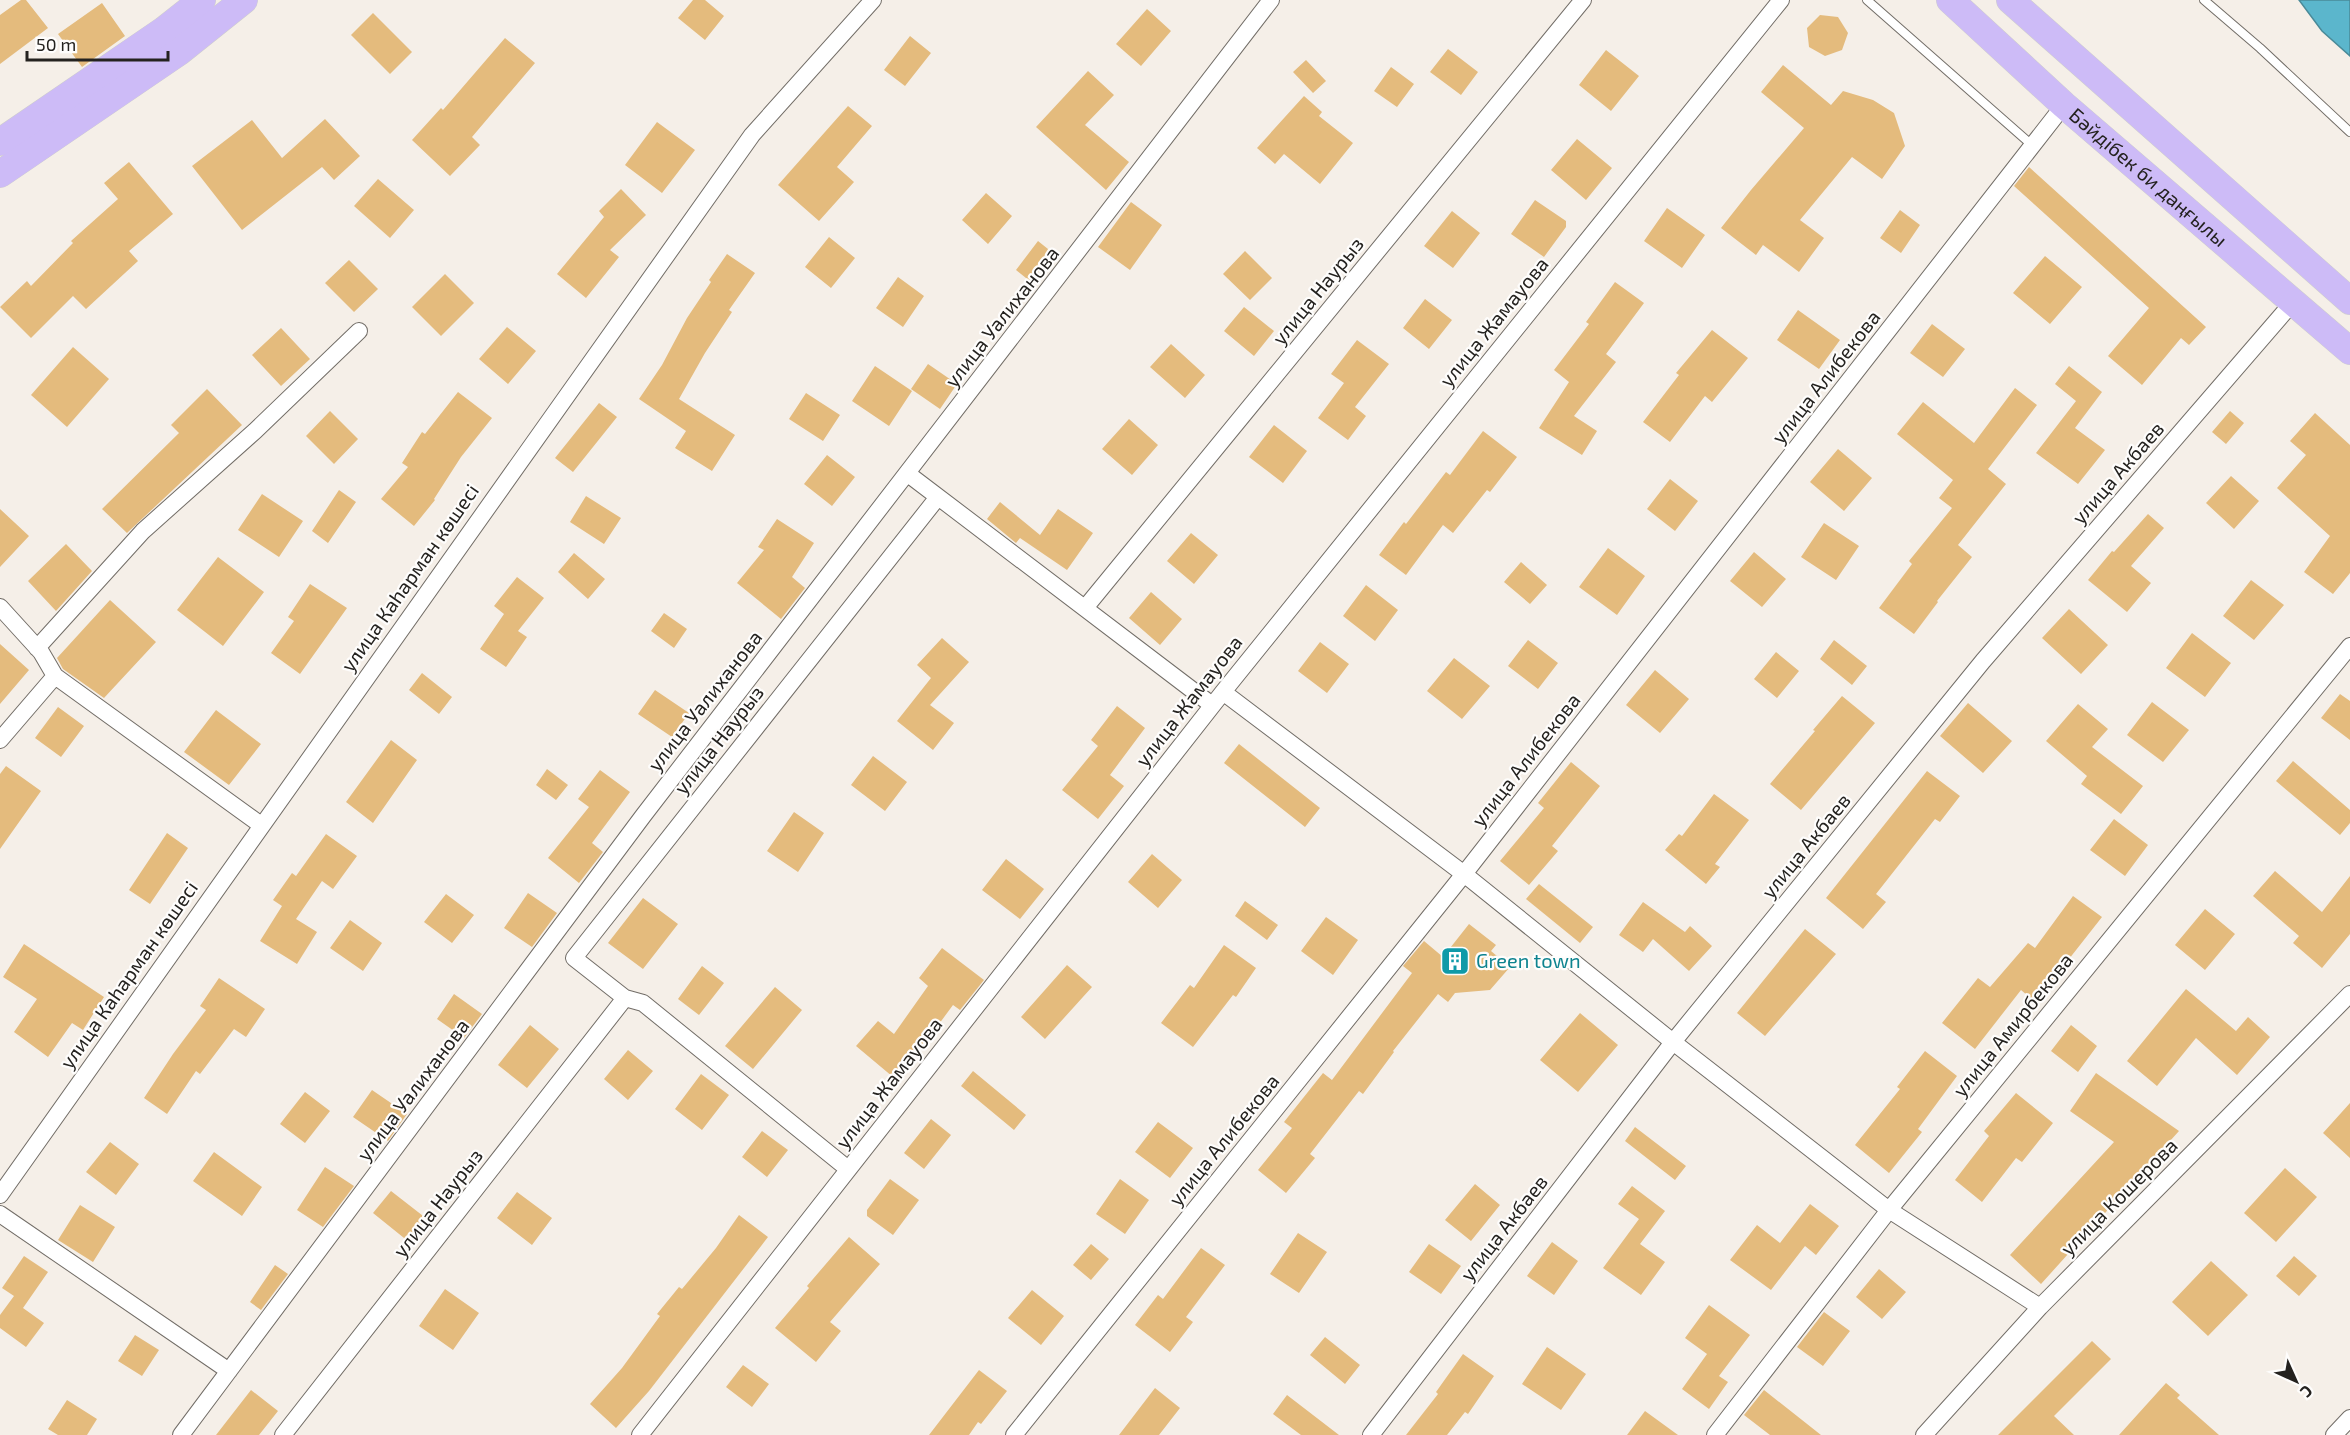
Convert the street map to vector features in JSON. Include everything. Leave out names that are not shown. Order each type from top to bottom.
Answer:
[{"type":"main road","points":[[0,142],[164,30],[202,0]]},
{"type":"main road","points":[[0,174],[179,52],[244,0]]},
{"type":"main road","name":"Бәйдібек би даңғылы","points":[[1950,0],[2064,105],[2350,351]]},
{"type":"main road","name":"Бәйдібек би даңғылы","points":[[2010,0],[2350,301]]},
{"type":"street","name":"улица Каһарман көшесі","points":[[0,1195],[752,135],[873,0]]},
{"type":"street","name":"улица Уалиханова","points":[[181,1435],[643,816],[1271,0]]},
{"type":"street","name":"улица Наурыз","points":[[1085,608],[1582,0]]},
{"type":"street","name":"улица Жамауова","points":[[640,1435],[1222,692],[1781,0]]},
{"type":"street","name":"улица Алибекова","points":[[1014,1435],[1464,874],[2064,105]]},
{"type":"street","name":"улица Акбаев","points":[[1371,1435],[1673,1042],[1983,662],[2294,301]]},
{"type":"street","points":[[37,648],[144,531],[255,431],[359,331]]},
{"type":"street","points":[[908,474],[1212,705]]},
{"type":"street","name":"улица Наурыз","points":[[848,1169],[643,1003],[626,998],[574,958],[938,497]]},
{"type":"street","points":[[0,607],[37,648],[55,676],[261,825]]},
{"type":"street","name":"улица Амирбекова","points":[[1715,1435],[1889,1210],[2350,646]]},
{"type":"street","points":[[0,740],[55,676]]},
{"type":"street","points":[[1222,692],[1464,874],[1673,1042],[1889,1210],[2040,1307]]},
{"type":"street","name":"улица Кошерова","points":[[1924,1435],[2040,1307],[2350,994]]},
{"type":"street","name":"улица Наурыз","points":[[283,1435],[626,998]]},
{"type":"street","points":[[0,1214],[229,1371]]},
{"type":"street","points":[[2334,1435],[2350,1418]]},
{"type":"lane","points":[[1867,0],[2033,146]]},
{"type":"lane","points":[[2204,0],[2260,48],[2350,132]]},
{"type":"water","points":[[2299,0],[2350,0],[2350,56],[2322,31]]},
{"type":"building","points":[[21,0],[26,0],[48,28],[0,64],[0,15]]},
{"type":"building","points":[[693,0],[705,0],[724,16],[705,40],[678,18]]},
{"type":"building","points":[[102,3],[125,36],[82,67],[58,34]]},
{"type":"building","points":[[1147,9],[1171,31],[1141,66],[1116,44]]},
{"type":"building","points":[[373,13],[412,52],[390,74],[351,35]]},
{"type":"building","points":[[1820,15],[1838,17],[1848,33],[1842,50],[1825,56],[1809,47],[1807,28]]},
{"type":"building","points":[[910,36],[931,53],[905,86],[884,70]]},
{"type":"building","points":[[505,38],[535,63],[472,137],[480,145],[450,176],[412,140],[441,108],[443,110]]},
{"type":"building","points":[[1448,49],[1478,72],[1461,95],[1430,72]]},
{"type":"building","points":[[1606,50],[1639,76],[1611,111],[1579,85]]},
{"type":"building","points":[[1306,60],[1326,81],[1313,93],[1293,72]]},
{"type":"building","points":[[1783,65],[1831,105],[1843,91],[1873,100],[1894,113],[1905,146],[1882,179],[1852,157],[1800,220],[1824,238],[1799,272],[1763,245],[1756,255],[1721,228],[1804,128],[1761,92]]},
{"type":"building","points":[[1391,67],[1414,84],[1397,107],[1374,91]]},
{"type":"building","points":[[1088,71],[1114,95],[1085,125],[1129,162],[1106,190],[1036,127]]},
{"type":"building","points":[[1304,96],[1322,112],[1319,116],[1353,143],[1320,184],[1284,154],[1275,164],[1257,148]]},
{"type":"building","points":[[848,106],[872,126],[837,167],[854,182],[819,221],[778,185]]},
{"type":"building","points":[[325,119],[360,156],[334,180],[322,167],[242,230],[192,166],[252,120],[282,158]]},
{"type":"building","points":[[657,122],[695,150],[662,193],[625,165]]},
{"type":"building","points":[[1577,139],[1612,168],[1586,200],[1551,170]]},
{"type":"building","points":[[129,162],[173,214],[129,251],[138,261],[86,309],[73,296],[31,338],[0,307],[27,281],[31,286],[73,243],[71,241],[118,199],[104,183]]},
{"type":"building","points":[[2029,167],[2206,327],[2189,345],[2181,338],[2142,385],[2108,356],[2149,308],[2014,186]]},
{"type":"building","points":[[378,179],[414,210],[390,238],[354,206]]},
{"type":"building","points":[[621,189],[646,215],[610,250],[619,257],[586,298],[557,274],[604,217],[599,211]]},
{"type":"building","points":[[986,193],[1012,216],[988,244],[962,220]]},
{"type":"building","points":[[1535,200],[1566,221],[1566,227],[1544,257],[1511,234]]},
{"type":"building","points":[[1131,202],[1162,225],[1130,270],[1098,247]]},
{"type":"building","points":[[1667,208],[1705,235],[1682,268],[1644,241]]},
{"type":"building","points":[[1900,210],[1920,225],[1901,253],[1880,238]]},
{"type":"building","points":[[1452,211],[1480,233],[1453,268],[1424,246]]},
{"type":"building","points":[[829,237],[855,258],[831,288],[805,267]]},
{"type":"building","points":[[1038,241],[1053,253],[1031,282],[1016,270]]},
{"type":"building","points":[[1245,251],[1272,278],[1250,300],[1223,274]]},
{"type":"building","points":[[727,254],[755,273],[729,310],[732,312],[679,399],[735,435],[712,471],[675,448],[686,431],[639,399],[662,365],[687,318],[711,282],[709,280]]},
{"type":"building","points":[[2045,256],[2082,287],[2050,324],[2013,293]]},
{"type":"building","points":[[349,260],[378,289],[354,312],[325,283]]},
{"type":"building","points":[[445,274],[474,303],[441,336],[412,307]]},
{"type":"building","points":[[898,277],[924,296],[903,327],[876,308]]},
{"type":"building","points":[[1615,282],[1644,303],[1606,354],[1616,362],[1574,416],[1597,431],[1582,455],[1539,428],[1569,382],[1554,370],[1589,324],[1586,322]]},
{"type":"building","points":[[1425,299],[1452,320],[1429,349],[1403,328]]},
{"type":"building","points":[[1244,307],[1274,331],[1254,356],[1224,331]]},
{"type":"building","points":[[1798,310],[1840,340],[1819,369],[1777,340]]},
{"type":"building","points":[[1932,324],[1965,349],[1943,377],[1910,353]]},
{"type":"building","points":[[507,327],[536,351],[508,384],[479,359]]},
{"type":"building","points":[[281,328],[310,359],[281,386],[252,355]]},
{"type":"building","points":[[1712,330],[1748,358],[1712,402],[1705,396],[1670,442],[1643,422],[1679,375],[1676,373]]},
{"type":"building","points":[[1357,340],[1389,364],[1355,407],[1366,416],[1348,440],[1318,418],[1344,383],[1331,374]]},
{"type":"building","points":[[1171,344],[1205,375],[1185,398],[1150,367]]},
{"type":"building","points":[[73,347],[109,379],[67,427],[31,395]]},
{"type":"building","points":[[928,364],[957,384],[940,409],[911,389]]},
{"type":"building","points":[[875,366],[912,391],[889,426],[852,401]]},
{"type":"building","points":[[2069,366],[2102,392],[2075,428],[2105,450],[2078,484],[2036,453],[2076,401],[2055,384]]},
{"type":"building","points":[[2015,388],[2037,405],[1988,469],[2006,484],[1958,545],[1972,557],[1914,634],[1879,608],[1912,564],[1909,561],[1952,508],[1939,498],[1953,480],[1897,434],[1923,402],[1974,443]]},
{"type":"building","points":[[207,389],[242,425],[127,533],[102,509],[179,433],[171,425]]},
{"type":"building","points":[[458,392],[492,418],[461,457],[435,500],[414,526],[381,499],[408,467],[402,463],[422,432],[425,434]]},
{"type":"building","points":[[806,393],[840,415],[823,441],[789,419]]},
{"type":"building","points":[[599,403],[617,417],[573,472],[555,458]]},
{"type":"building","points":[[330,411],[358,439],[334,464],[306,436]]},
{"type":"building","points":[[2230,411],[2244,423],[2226,444],[2212,432]]},
{"type":"building","points":[[2315,413],[2350,445],[2350,573],[2333,594],[2304,572],[2330,536],[2277,488],[2306,455],[2290,441]]},
{"type":"building","points":[[1129,419],[1158,445],[1132,475],[1102,449]]},
{"type":"building","points":[[1274,425],[1307,451],[1283,483],[1249,457]]},
{"type":"building","points":[[1483,431],[1517,457],[1490,492],[1487,490],[1453,533],[1443,525],[1406,575],[1379,555],[1446,472],[1450,475]]},
{"type":"building","points":[[1838,449],[1872,478],[1844,511],[1810,482]]},
{"type":"building","points":[[827,455],[855,477],[832,506],[804,484]]},
{"type":"building","points":[[2231,476],[2259,501],[2234,529],[2206,503]]},
{"type":"building","points":[[1670,479],[1698,501],[1675,531],[1647,509]]},
{"type":"building","points":[[339,490],[356,502],[328,543],[312,531]]},
{"type":"building","points":[[262,494],[303,521],[279,557],[238,530]]},
{"type":"building","points":[[586,496],[621,518],[604,544],[570,522]]},
{"type":"building","points":[[1000,502],[1040,535],[1058,509],[1093,533],[1067,570],[1020,538],[1016,543],[987,519]]},
{"type":"building","points":[[0,509],[29,536],[0,567]]},
{"type":"building","points":[[2148,514],[2164,528],[2131,566],[2151,583],[2127,612],[2088,580]]},
{"type":"building","points":[[777,519],[814,543],[792,577],[805,588],[781,619],[737,583],[764,550],[758,547]]},
{"type":"building","points":[[1824,523],[1859,546],[1836,580],[1801,557]]},
{"type":"building","points":[[1191,533],[1218,555],[1194,584],[1167,561]]},
{"type":"building","points":[[66,544],[92,571],[56,611],[28,581]]},
{"type":"building","points":[[1608,548],[1645,576],[1617,615],[1579,587]]},
{"type":"building","points":[[1754,552],[1786,579],[1762,607],[1730,581]]},
{"type":"building","points":[[574,553],[605,579],[588,599],[558,572]]},
{"type":"building","points":[[218,557],[264,592],[223,646],[177,610]]},
{"type":"building","points":[[1521,562],[1547,585],[1530,604],[1504,582]]},
{"type":"building","points":[[517,577],[544,598],[518,631],[527,637],[506,667],[480,649],[504,614],[494,606]]},
{"type":"building","points":[[2251,580],[2284,605],[2254,640],[2223,616]]},
{"type":"building","points":[[310,584],[347,608],[300,674],[271,653],[294,621],[288,617]]},
{"type":"building","points":[[1366,585],[1398,610],[1375,641],[1343,616]]},
{"type":"building","points":[[1151,592],[1182,619],[1160,645],[1129,618]]},
{"type":"building","points":[[110,600],[156,642],[104,698],[63,669],[57,658]]},
{"type":"building","points":[[2069,609],[2108,645],[2081,674],[2042,638]]},
{"type":"building","points":[[664,613],[687,629],[674,648],[651,631]]},
{"type":"building","points":[[2192,633],[2231,663],[2205,697],[2166,668]]},
{"type":"building","points":[[942,638],[969,662],[930,705],[954,723],[933,750],[897,721],[931,678],[917,665]]},
{"type":"building","points":[[1528,640],[1558,663],[1538,689],[1508,666]]},
{"type":"building","points":[[1834,640],[1867,666],[1852,685],[1820,659]]},
{"type":"building","points":[[1320,642],[1349,664],[1327,693],[1298,671]]},
{"type":"building","points":[[0,644],[29,670],[0,704]]},
{"type":"building","points":[[1776,652],[1799,671],[1777,698],[1754,679]]},
{"type":"building","points":[[1454,658],[1490,686],[1462,719],[1427,691]]},
{"type":"building","points":[[1655,670],[1689,699],[1660,733],[1626,705]]},
{"type":"building","points":[[422,673],[452,697],[439,714],[409,690]]},
{"type":"building","points":[[655,690],[689,713],[672,737],[638,714]]},
{"type":"building","points":[[2340,694],[2350,701],[2350,740],[2321,718]]},
{"type":"building","points":[[1842,696],[1875,723],[1801,810],[1770,784]]},
{"type":"building","points":[[2152,702],[2189,730],[2163,762],[2127,735]]},
{"type":"building","points":[[1968,703],[2012,741],[1983,773],[1940,736]]},
{"type":"building","points":[[2078,704],[2108,729],[2092,747],[2143,786],[2121,814],[2081,784],[2087,776],[2046,741]]},
{"type":"building","points":[[1117,706],[1145,728],[1110,775],[1124,786],[1098,819],[1062,790],[1098,746],[1091,740]]},
{"type":"building","points":[[58,707],[84,726],[61,757],[35,738]]},
{"type":"building","points":[[216,710],[261,744],[229,785],[184,752]]},
{"type":"building","points":[[391,740],[417,760],[373,823],[346,802]]},
{"type":"building","points":[[1239,744],[1320,808],[1305,827],[1224,763]]},
{"type":"building","points":[[873,756],[907,782],[885,811],[851,785]]},
{"type":"building","points":[[2293,761],[2350,810],[2350,823],[2340,835],[2276,781]]},
{"type":"building","points":[[1571,762],[1600,786],[1552,846],[1558,851],[1529,885],[1500,861],[1544,808],[1538,803]]},
{"type":"building","points":[[6,766],[41,791],[0,849],[0,774]]},
{"type":"building","points":[[547,769],[568,785],[556,800],[536,785]]},
{"type":"building","points":[[600,770],[630,792],[592,843],[603,852],[579,883],[548,858],[589,807],[578,799]]},
{"type":"building","points":[[1927,771],[1960,796],[1940,822],[1935,819],[1876,894],[1886,902],[1863,929],[1826,898]]},
{"type":"building","points":[[1714,794],[1749,820],[1715,864],[1720,867],[1706,884],[1665,850],[1679,834],[1682,836]]},
{"type":"building","points":[[794,812],[824,833],[798,872],[767,851]]},
{"type":"building","points":[[2114,819],[2148,845],[2125,876],[2090,850]]},
{"type":"building","points":[[167,833],[188,848],[150,904],[129,890]]},
{"type":"building","points":[[326,834],[357,856],[333,889],[322,881],[296,919],[317,932],[297,964],[260,941],[282,906],[273,900],[292,873],[296,876]]},
{"type":"building","points":[[1152,854],[1182,880],[1158,908],[1128,882]]},
{"type":"building","points":[[1006,859],[1044,889],[1020,919],[982,890]]},
{"type":"building","points":[[2275,871],[2322,912],[2350,876],[2350,934],[2322,968],[2293,943],[2299,936],[2253,896]]},
{"type":"building","points":[[1539,884],[1593,927],[1580,943],[1526,899]]},
{"type":"building","points":[[528,893],[557,913],[532,947],[504,928]]},
{"type":"building","points":[[446,894],[474,915],[452,943],[424,922]]},
{"type":"building","points":[[2073,896],[2102,917],[2034,1001],[2021,990],[1975,1049],[1942,1023],[1978,978],[1990,987],[2028,943],[2035,948]]},
{"type":"building","points":[[643,898],[678,924],[643,969],[608,943]]},
{"type":"building","points":[[1245,901],[1278,925],[1267,940],[1235,916]]},
{"type":"building","points":[[1643,902],[1685,932],[1690,926],[1712,946],[1689,971],[1653,939],[1643,952],[1619,935]]},
{"type":"building","points":[[2205,909],[2235,934],[2205,970],[2175,945]]},
{"type":"building","points":[[1326,917],[1358,940],[1333,975],[1301,951]]},
{"type":"building","points":[[350,920],[382,943],[363,971],[330,948]]},
{"type":"building","points":[[1469,924],[1496,945],[1491,951],[1510,967],[1490,990],[1455,993],[1448,1002],[1438,994],[1393,1051],[1363,1094],[1359,1091],[1310,1154],[1315,1158],[1286,1193],[1258,1170],[1292,1128],[1284,1122],[1323,1073],[1332,1080],[1412,973],[1403,966],[1424,941],[1443,957]]},
{"type":"building","points":[[1805,929],[1836,954],[1765,1036],[1737,1013]]},
{"type":"building","points":[[24,944],[104,997],[83,1030],[72,1023],[48,1057],[14,1032],[37,999],[3,977]]},
{"type":"building","points":[[1224,945],[1256,968],[1236,997],[1233,995],[1193,1047],[1161,1023],[1190,985],[1194,988]]},
{"type":"building","points":[[942,948],[984,980],[960,1010],[953,1005],[925,1043],[893,1077],[856,1046],[878,1021],[894,1034],[928,986],[919,978]]},
{"type":"building","points":[[1067,965],[1092,987],[1045,1039],[1021,1017]]},
{"type":"building","points":[[702,966],[724,983],[699,1015],[678,999]]},
{"type":"building","points":[[219,978],[265,1009],[246,1037],[234,1029],[200,1074],[196,1071],[167,1114],[144,1098],[206,1010],[200,1006]]},
{"type":"building","points":[[775,987],[802,1010],[753,1069],[725,1046]]},
{"type":"building","points":[[2186,989],[2236,1031],[2248,1017],[2270,1037],[2237,1075],[2196,1038],[2157,1086],[2127,1061]]},
{"type":"building","points":[[454,994],[482,1014],[464,1038],[437,1019]]},
{"type":"building","points":[[1580,1013],[1618,1045],[1578,1092],[1540,1060]]},
{"type":"building","points":[[530,1025],[559,1049],[527,1088],[498,1065]]},
{"type":"building","points":[[2071,1025],[2097,1046],[2078,1072],[2051,1051]]},
{"type":"building","points":[[628,1050],[653,1071],[628,1100],[604,1079]]},
{"type":"building","points":[[1925,1051],[1957,1076],[1918,1129],[1922,1132],[1889,1173],[1855,1145],[1900,1089],[1897,1087]]},
{"type":"building","points":[[973,1071],[1026,1115],[1014,1130],[961,1086]]},
{"type":"building","points":[[2096,1073],[2179,1131],[2041,1284],[2010,1255],[2114,1142],[2070,1111]]},
{"type":"building","points":[[701,1074],[729,1095],[702,1130],[675,1109]]},
{"type":"building","points":[[372,1090],[407,1114],[388,1141],[353,1117]]},
{"type":"building","points":[[305,1092],[330,1111],[305,1143],[280,1124]]},
{"type":"building","points":[[2016,1093],[2053,1123],[2022,1162],[2016,1158],[1982,1202],[1955,1180],[1989,1136],[1984,1131]]},
{"type":"building","points":[[2350,1103],[2350,1158],[2323,1133]]},
{"type":"building","points":[[931,1119],[951,1135],[924,1169],[904,1153]]},
{"type":"building","points":[[1158,1122],[1193,1148],[1170,1178],[1135,1152]]},
{"type":"building","points":[[1635,1127],[1686,1166],[1675,1180],[1625,1141]]},
{"type":"building","points":[[762,1131],[788,1150],[767,1177],[742,1157]]},
{"type":"building","points":[[110,1142],[139,1164],[116,1195],[86,1172]]},
{"type":"building","points":[[214,1152],[262,1187],[242,1216],[193,1181]]},
{"type":"building","points":[[325,1167],[354,1186],[323,1227],[297,1210]]},
{"type":"building","points":[[2285,1168],[2317,1197],[2276,1242],[2244,1213]]},
{"type":"building","points":[[890,1179],[919,1200],[893,1235],[867,1216],[867,1210]]},
{"type":"building","points":[[1120,1179],[1149,1200],[1125,1234],[1096,1214]]},
{"type":"building","points":[[1475,1184],[1500,1205],[1471,1241],[1445,1220]]},
{"type":"building","points":[[1632,1186],[1665,1211],[1640,1244],[1665,1262],[1641,1295],[1603,1268],[1639,1219],[1618,1204]]},
{"type":"building","points":[[391,1191],[427,1219],[409,1242],[373,1213]]},
{"type":"building","points":[[517,1192],[552,1218],[532,1245],[497,1218]]},
{"type":"building","points":[[1810,1204],[1839,1226],[1816,1255],[1805,1246],[1771,1290],[1730,1260],[1757,1225],[1780,1243]]},
{"type":"building","points":[[80,1205],[115,1227],[93,1262],[58,1240]]},
{"type":"building","points":[[739,1215],[768,1237],[649,1391],[616,1428],[590,1404],[622,1368],[660,1316],[657,1314],[679,1287],[682,1289],[716,1248]]},
{"type":"building","points":[[1298,1233],[1327,1252],[1299,1293],[1270,1274]]},
{"type":"building","points":[[849,1237],[880,1264],[830,1322],[841,1331],[816,1362],[775,1328]]},
{"type":"building","points":[[1552,1242],[1578,1261],[1554,1295],[1527,1276]]},
{"type":"building","points":[[1091,1244],[1109,1259],[1091,1280],[1073,1265]]},
{"type":"building","points":[[1429,1244],[1461,1266],[1441,1294],[1409,1272]]},
{"type":"building","points":[[1201,1248],[1225,1265],[1186,1317],[1193,1322],[1170,1352],[1135,1325],[1158,1295],[1163,1299]]},
{"type":"building","points":[[24,1256],[48,1272],[23,1308],[44,1323],[26,1347],[0,1328],[0,1315],[14,1296],[2,1288]]},
{"type":"building","points":[[2294,1256],[2317,1276],[2299,1296],[2276,1276]]},
{"type":"building","points":[[2211,1261],[2248,1295],[2208,1336],[2172,1302]]},
{"type":"building","points":[[275,1265],[288,1274],[261,1310],[250,1302]]},
{"type":"building","points":[[1879,1269],[1906,1292],[1882,1319],[1856,1297]]},
{"type":"building","points":[[445,1289],[479,1313],[453,1350],[419,1326]]},
{"type":"building","points":[[1032,1290],[1064,1316],[1041,1345],[1008,1318]]},
{"type":"building","points":[[1709,1305],[1750,1335],[1719,1376],[1728,1382],[1709,1409],[1682,1389],[1707,1354],[1685,1338]]},
{"type":"building","points":[[1824,1312],[1850,1331],[1823,1366],[1797,1347]]},
{"type":"building","points":[[135,1335],[159,1350],[142,1376],[118,1361]]},
{"type":"building","points":[[1325,1337],[1360,1365],[1345,1384],[1310,1355]]},
{"type":"building","points":[[2092,1341],[2111,1359],[2054,1416],[2074,1435],[1998,1435]]},
{"type":"building","points":[[1547,1347],[1586,1374],[1561,1410],[1522,1384]]},
{"type":"building","points":[[1463,1354],[1494,1376],[1468,1414],[1465,1412],[1447,1435],[1406,1435],[1438,1394],[1436,1392]]},
{"type":"building","points":[[743,1365],[769,1384],[752,1407],[726,1387]]},
{"type":"building","points":[[979,1370],[1007,1391],[981,1424],[978,1422],[969,1435],[929,1435]]},
{"type":"building","points":[[2166,1383],[2180,1395],[2177,1398],[2219,1435],[2119,1435]]},
{"type":"building","points":[[1155,1388],[1180,1408],[1159,1435],[1119,1435]]},
{"type":"building","points":[[251,1390],[278,1411],[259,1435],[216,1435]]},
{"type":"building","points":[[1764,1390],[1821,1435],[1770,1435],[1744,1415]]},
{"type":"building","points":[[1287,1395],[1339,1435],[1301,1435],[1273,1414]]},
{"type":"building","points":[[67,1400],[97,1419],[87,1435],[58,1435],[48,1429]]},
{"type":"building","points":[[1645,1411],[1678,1435],[1627,1435]]},
{"type":"place","name":"Green town","points":[[1455,961]]}]
